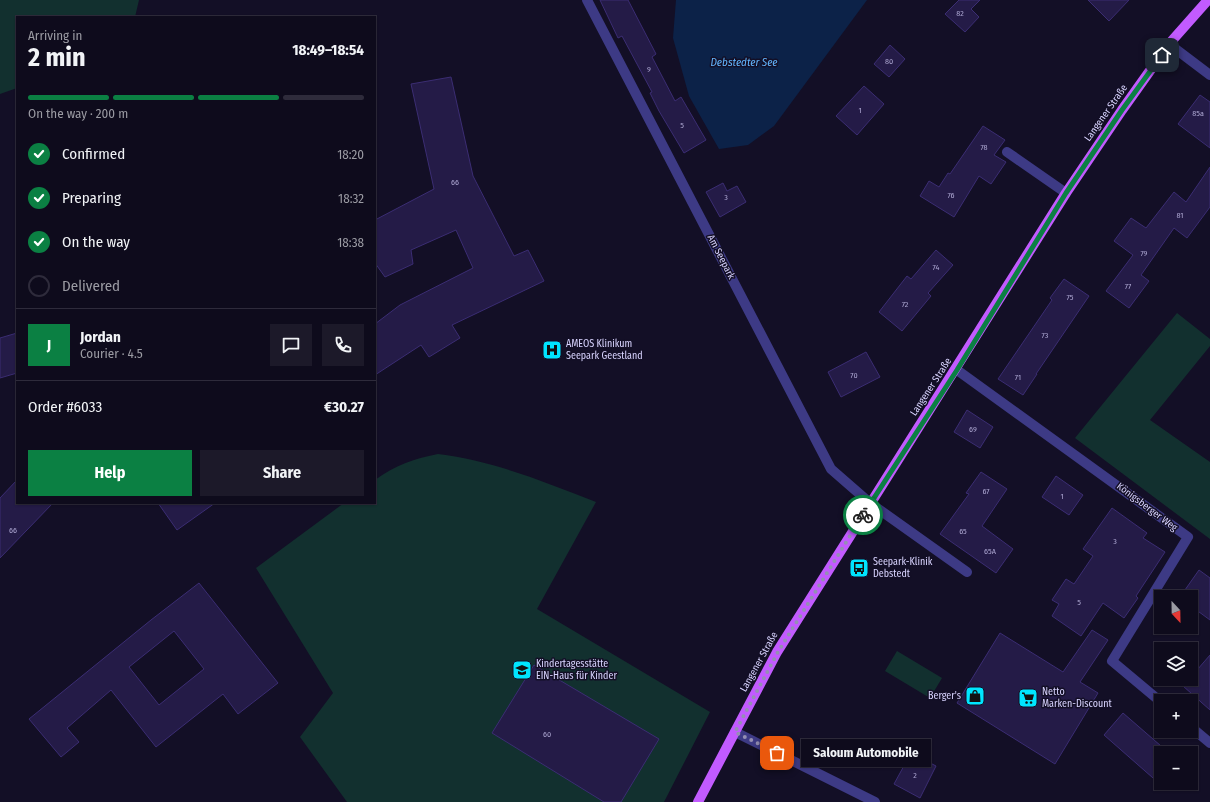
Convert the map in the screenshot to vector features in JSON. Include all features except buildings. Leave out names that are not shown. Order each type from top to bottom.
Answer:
[{"type":"main road","name":"Langener Straße","points":[[698,802],[778,652],[870,503],[957,370],[1066,193],[1169,44],[1208,0]]},
{"type":"street","name":"Am Seepark","points":[[587,0],[831,469],[870,503],[967,572]]},
{"type":"street","points":[[1169,44],[1210,75]]},
{"type":"street","points":[[1007,152],[1066,193]]},
{"type":"street","name":"Königsberger Weg","points":[[957,370],[1109,478],[1188,537],[1112,661],[1154,696]]},
{"type":"street","points":[[735,732],[875,802]]},
{"type":"street","points":[[1198,733],[1210,743]]},
{"type":"green space","points":[[0,0],[139,0],[135,16],[16,16],[16,88],[0,94]]},
{"type":"green space","points":[[1177,313],[1210,339],[1210,346],[1150,420],[1210,462],[1210,539],[1075,438]]},
{"type":"green space","points":[[438,454],[459,457],[499,467],[596,502],[537,609],[710,712],[664,802],[347,802],[300,737],[333,693],[256,568],[343,504],[376,504],[376,479],[390,470],[421,458]]},
{"type":"green space","points":[[897,651],[942,678],[930,698],[885,671]]},
{"type":"water","name":"Debstedter See","points":[[676,0],[867,0],[774,126],[748,145],[719,149],[689,96],[673,38]]},
{"type":"way so far","points":[[777,753],[735,732],[778,652],[863,515]]},
{"type":"place","name":"AMEOS Klinikum Seepark Geestland","points":[[552,350]]},
{"type":"place","name":"Seepark-Klinik Debstedt","points":[[859,568]]},
{"type":"place","name":"Kindertagesstätte EIN-Haus für Kinder","points":[[522,670]]},
{"type":"place","name":"Berger's","points":[[975,696]]},
{"type":"place","name":"Netto Marken-Discount","points":[[1028,698]]},
{"type":"place","name":"Saloum Automobile","points":[[777,753]]},
{"type":"route","points":[[863,515],[957,370],[1066,193],[1122,110],[1162,55]]}]
